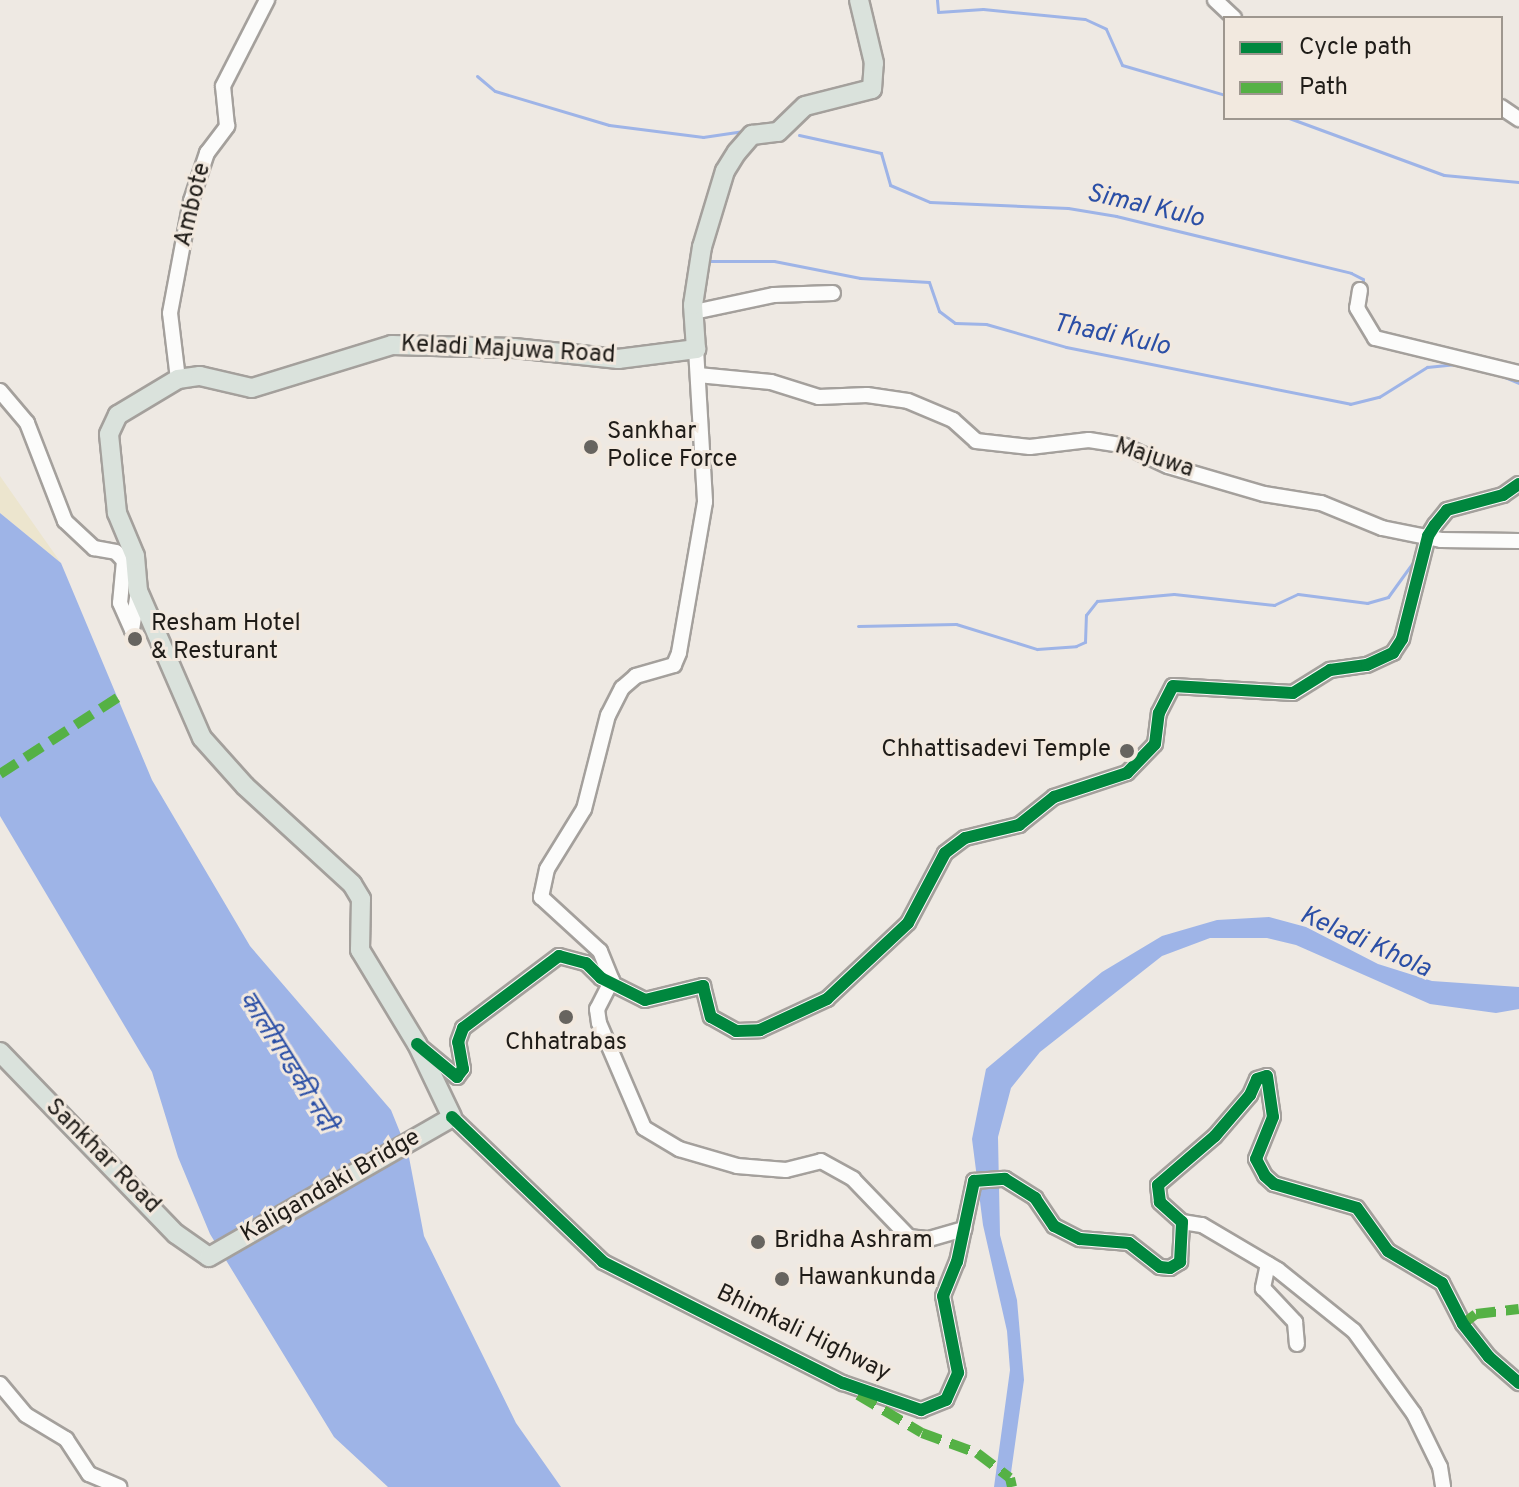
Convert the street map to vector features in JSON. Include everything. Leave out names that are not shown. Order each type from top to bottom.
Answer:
[{"type":"main road","points":[[696,349],[694,312],[709,218],[725,171],[745,141],[759,132],[778,132],[805,106],[872,89],[874,63],[859,0]]},
{"type":"main road","name":"Keladi Majuwa Road","points":[[178,379],[200,376],[252,388],[392,345],[514,348],[618,359],[696,349]]},
{"type":"main road","points":[[178,379],[118,415],[109,434],[117,513],[135,556],[138,591],[202,738],[245,786],[356,892],[362,911],[360,950],[417,1044],[452,1117]]},
{"type":"main road","name":"Sankhar Road","points":[[0,1052],[176,1234],[209,1257]]},
{"type":"main road","name":"Kaligandaki Bridge","points":[[209,1257],[452,1117]]},
{"type":"street","name":"Ambote","points":[[178,379],[170,313],[191,201],[207,153],[227,126],[223,86],[267,0]]},
{"type":"street","points":[[1215,0],[1232,16]]},
{"type":"street","points":[[1360,290],[1360,314],[1375,338],[1519,373]]},
{"type":"street","points":[[694,312],[774,295],[833,293]]},
{"type":"street","points":[[696,349],[705,502],[679,653],[674,665],[636,676],[622,688],[608,715],[584,809],[539,886],[547,906],[600,951],[612,980],[597,1009],[599,1023],[644,1128],[679,1149],[750,1168],[786,1170],[821,1161],[853,1179],[909,1237],[929,1239],[965,1229]]},
{"type":"street","name":"Majuwa","points":[[698,375],[771,382],[819,397],[908,401],[953,420],[976,441],[1030,447],[1089,440],[1125,446],[1168,466],[1264,494],[1321,503],[1382,528],[1428,536],[1519,541]]},
{"type":"street","points":[[0,391],[27,423],[65,521],[94,548],[116,552],[124,561],[120,603],[132,630],[138,591]]},
{"type":"street","points":[[417,1044],[457,1077],[463,1069],[458,1042],[463,1028],[559,956],[574,957],[645,1000],[703,986],[711,1017],[736,1031],[760,1030],[827,999],[908,923],[945,853],[975,834],[1019,825],[1054,797],[1127,773],[1155,744],[1159,713],[1173,686],[1293,693],[1330,670],[1367,665],[1393,653],[1402,639],[1428,536],[1447,510],[1503,495],[1519,484]]},
{"type":"street","points":[[1443,1487],[1440,1467],[1414,1414],[1354,1331],[1322,1301],[1268,1264],[1202,1225],[1182,1222],[1160,1202],[1158,1185],[1215,1136],[1250,1095],[1257,1079],[1267,1076],[1273,1117],[1256,1159],[1265,1176],[1274,1184],[1357,1208],[1388,1251],[1442,1283],[1463,1324],[1489,1357],[1519,1383]]},
{"type":"street","name":"Bhimkali Highway","points":[[452,1117],[603,1262],[641,1284],[730,1321],[843,1383],[910,1409],[946,1400],[958,1373],[943,1296],[965,1229],[975,1181],[1005,1179],[1035,1198],[1054,1226],[1080,1239],[1129,1243],[1160,1267],[1180,1262],[1182,1222]]},
{"type":"street","points":[[1268,1264],[1263,1288],[1295,1322],[1297,1344]]},
{"type":"street","points":[[0,1384],[26,1415],[66,1439],[89,1480],[119,1487]]},
{"type":"sand","points":[[0,476],[61,563],[0,513]]},
{"type":"water","name":"कालीगण्डकी नदी","points":[[0,513],[61,563],[152,780],[250,946],[391,1110],[408,1152],[424,1236],[516,1423],[561,1487],[388,1487],[334,1437],[210,1234],[178,1157],[152,1072],[0,816]]},
{"type":"water","points":[[1269,917],[1306,927],[1378,964],[1432,981],[1519,987],[1519,1009],[1496,1013],[1430,1004],[1296,945],[1267,938],[1210,938],[1162,956],[1040,1052],[1011,1088],[998,1137],[1000,1235],[1017,1300],[1024,1380],[1009,1487],[994,1487],[1010,1370],[1007,1331],[983,1225],[972,1139],[986,1069],[1102,972],[1162,936],[1217,920]]},
{"type":"waterway","points":[[937,0],[938,12],[983,9],[1085,19],[1106,29],[1122,65],[1223,94]]},
{"type":"waterway","name":"Simal Kulo","points":[[477,76],[495,91],[609,125],[703,137],[744,131]]},
{"type":"waterway","points":[[1294,120],[1444,175],[1519,182]]},
{"type":"waterway","name":"Simal Kulo","points":[[750,127],[770,124]]},
{"type":"waterway","name":"Simal Kulo","points":[[799,135],[881,153],[890,185],[930,202],[1068,208],[1116,216],[1351,273],[1363,279],[1363,286]]},
{"type":"waterway","name":"Thadi Kulo","points":[[708,261],[774,261],[860,278],[929,282],[939,311],[955,323],[986,324],[1066,347],[1350,404],[1379,397],[1427,367],[1454,364]]},
{"type":"waterway","name":"Simal Kulo","points":[[1357,321],[1368,340]]},
{"type":"waterway","name":"Thadi Kulo","points":[[1500,375],[1519,383]]},
{"type":"waterway","points":[[858,626],[956,624],[1037,649],[1076,646],[1085,642],[1086,615],[1097,601],[1174,594],[1274,605],[1298,594],[1367,603],[1388,597],[1416,558]]},
{"type":"marked path","points":[[0,774],[120,696]]},
{"type":"marked path","points":[[1463,1324],[1476,1314],[1519,1309]]},
{"type":"marked path","points":[[858,1395],[922,1433],[977,1453],[1010,1478],[1012,1487]]},
{"type":"cycle path","points":[[417,1044],[457,1077],[463,1069],[458,1042],[463,1028],[559,956],[586,963],[601,978],[645,1000],[703,986],[711,1017],[736,1031],[760,1030],[827,999],[908,923],[945,853],[965,838],[1019,825],[1054,797],[1127,773],[1155,744],[1159,713],[1173,686],[1293,693],[1330,670],[1367,665],[1393,653],[1402,639],[1428,536],[1435,525],[1447,510],[1503,495],[1519,484]]},
{"type":"cycle path","points":[[452,1117],[603,1262],[843,1383],[921,1410],[946,1400],[958,1373],[943,1296],[957,1262],[974,1181],[1005,1179],[1035,1198],[1054,1226],[1080,1239],[1129,1243],[1160,1267],[1170,1268],[1180,1262],[1182,1222],[1160,1202],[1158,1185],[1215,1136],[1250,1095],[1257,1079],[1267,1076],[1273,1117],[1256,1159],[1265,1176],[1274,1184],[1357,1208],[1388,1251],[1442,1283],[1463,1324],[1489,1357],[1519,1383]]},
{"type":"place","name":"Sankhar Police Force","points":[[591,447]]},
{"type":"place","name":"Resham Hotel & Resturant","points":[[135,639]]},
{"type":"place","name":"Chhattisadevi Temple","points":[[1127,751]]},
{"type":"place","name":"Chhatrabas","points":[[566,1017]]},
{"type":"place","name":"Bridha Ashram","points":[[758,1242]]},
{"type":"place","name":"Hawankunda","points":[[782,1279]]},
{"type":"water label","name":"Keladi Khola","points":[[1365,943]]}]
